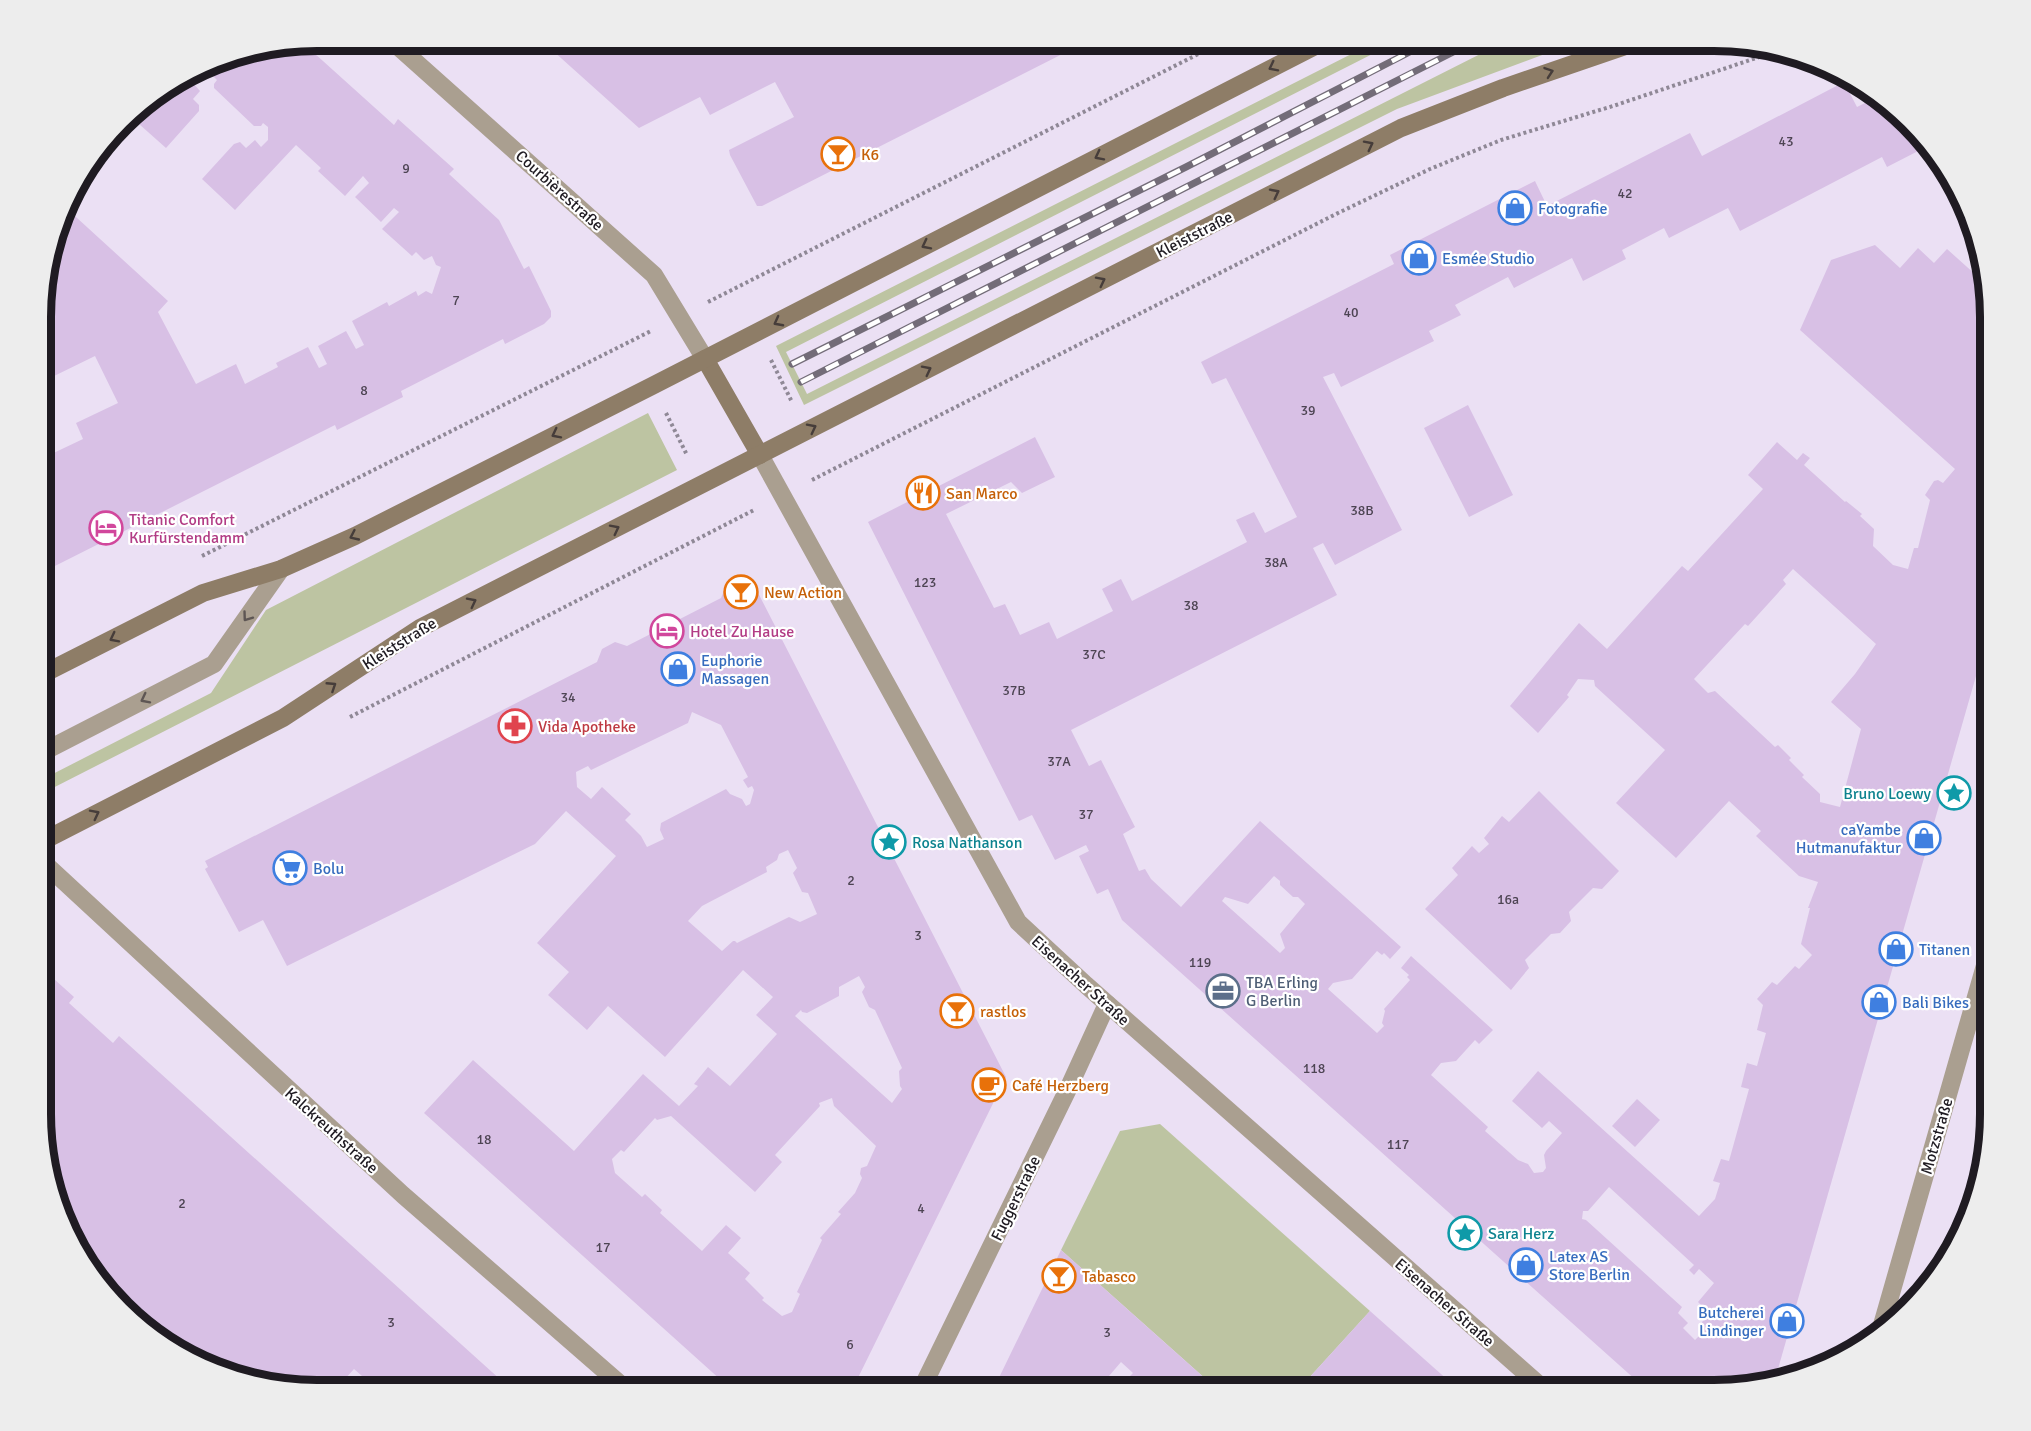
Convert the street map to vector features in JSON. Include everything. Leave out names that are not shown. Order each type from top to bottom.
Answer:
[{"type":"main road","points":[[51,670],[203,593],[281,569],[364,531],[1306,51]]},
{"type":"main road","name":"Kleiststraße","points":[[51,837],[283,718],[420,628],[1401,128],[1503,88],[1611,51]]},
{"type":"main road","points":[[705,359],[760,455]]},
{"type":"street","name":"Courbièrestraße","points":[[404,51],[654,275],[705,359]]},
{"type":"street","name":"Eisenacher Straße","points":[[760,455],[1018,922],[1107,1004],[1534,1380]]},
{"type":"street","points":[[51,748],[214,664],[281,569]]},
{"type":"street","name":"Kalckreuthstraße","points":[[51,869],[403,1195],[616,1380]]},
{"type":"street","name":"Motzstraße","points":[[1884,1318],[1980,983]]},
{"type":"street","name":"Fuggerstraße","points":[[926,1380],[1070,1087],[1107,1004]]},
{"type":"path","points":[[745,283],[1204,51]]},
{"type":"path","points":[[828,472],[1328,218],[1430,169],[1501,140],[1613,106],[1763,56]]},
{"type":"path","points":[[199,558],[629,342]]},
{"type":"path","points":[[767,351],[797,411]]},
{"type":"path","points":[[662,405],[692,464]]},
{"type":"path","points":[[349,717],[723,525]]},
{"type":"green space","points":[[1357,51],[1378,51],[786,352],[807,394],[1486,51],[1553,51],[1397,109],[804,405],[776,346]]},
{"type":"green space","points":[[648,413],[677,470],[51,789],[51,775],[211,693],[266,610]]},
{"type":"green space","points":[[1160,1124],[1370,1311],[1307,1380],[1207,1380],[1061,1250],[1120,1131]]},
{"type":"building","points":[[312,51],[394,125],[398,119],[454,169],[449,174],[499,220],[524,269],[529,266],[551,311],[551,317],[544,324],[505,344],[503,339],[401,391],[403,397],[337,430],[335,425],[51,568],[51,454],[83,439],[76,423],[118,403],[95,356],[51,378],[53,282],[60,248],[72,213],[168,301],[158,312],[196,384],[236,364],[245,384],[278,367],[276,363],[308,347],[319,368],[327,364],[318,346],[346,331],[356,349],[364,345],[352,321],[387,302],[389,306],[416,291],[418,296],[426,291],[432,294],[441,267],[436,265],[432,256],[424,260],[416,252],[412,256],[382,229],[399,212],[394,208],[381,222],[355,197],[369,183],[363,176],[345,196],[318,171],[321,168],[296,145],[235,210],[202,179],[234,144],[240,142],[246,148],[255,140],[261,147],[268,140],[268,127],[263,123],[261,126],[254,126],[214,88],[217,80],[212,75],[203,76],[231,65],[265,56]]},
{"type":"building","points":[[553,51],[1068,51],[762,206],[757,206],[729,150],[794,117],[775,82],[710,115],[700,97],[639,128]]},
{"type":"building","points":[[196,80],[193,83],[200,91],[193,99],[199,105],[199,111],[166,148],[137,122],[169,96]]},
{"type":"building","points":[[1841,83],[1846,87],[1857,107],[1869,101],[1902,129],[1921,150],[1887,167],[1882,157],[1740,231],[1728,208],[1669,238],[1664,228],[1622,250],[1626,259],[1583,281],[1572,258],[1514,288],[1508,277],[1455,305],[1461,315],[1429,331],[1434,341],[1341,387],[1334,373],[1323,377],[1402,530],[1335,565],[1323,543],[1313,548],[1337,595],[1071,730],[1089,766],[1101,760],[1135,827],[1123,834],[1139,871],[1145,869],[1151,879],[1181,907],[1260,821],[1401,947],[1390,959],[1384,953],[1382,955],[1377,951],[1352,979],[1333,983],[1328,989],[1377,1033],[1384,1026],[1382,1023],[1384,1009],[1410,980],[1407,977],[1409,975],[1401,968],[1411,956],[1493,1030],[1479,1044],[1475,1040],[1456,1061],[1441,1063],[1431,1075],[1488,1127],[1485,1131],[1518,1160],[1528,1164],[1534,1173],[1543,1172],[1546,1168],[1544,1155],[1562,1133],[1549,1121],[1542,1128],[1512,1101],[1538,1071],[1699,1216],[1715,1199],[1720,1183],[1713,1181],[1721,1159],[1729,1161],[1749,1089],[1741,1087],[1747,1063],[1757,1066],[1766,1033],[1757,1030],[1763,1005],[1757,999],[1772,982],[1777,985],[1795,966],[1799,969],[1812,955],[1801,944],[1810,908],[1808,908],[1818,882],[1799,876],[1756,836],[1761,831],[1729,801],[1676,858],[1616,803],[1665,750],[1595,686],[1594,680],[1578,679],[1567,695],[1569,697],[1538,733],[1510,706],[1579,623],[1607,649],[1682,566],[1688,571],[1763,489],[1748,475],[1777,442],[1797,460],[1803,453],[1810,458],[1804,465],[1845,502],[1862,514],[1860,516],[1874,529],[1873,546],[1893,565],[1908,569],[1914,548],[1918,548],[1930,500],[1925,495],[1934,481],[1938,480],[1943,483],[1955,469],[1800,330],[1831,260],[1875,245],[1900,268],[1918,248],[1934,263],[1947,249],[1977,276],[1980,317],[1980,662],[1777,1372],[1749,1378],[1714,1380],[1636,1380],[1122,920],[1108,889],[1097,894],[1079,856],[1089,851],[1086,845],[1055,860],[1032,815],[1019,821],[868,522],[1035,437],[1055,477],[1022,493],[1011,482],[946,514],[994,608],[1005,604],[1020,635],[1049,622],[1057,639],[1113,611],[1102,589],[1121,579],[1132,601],[1247,542],[1236,520],[1254,512],[1265,533],[1297,517],[1226,378],[1212,384],[1201,362],[1394,264],[1390,255],[1535,181],[1547,206],[1690,133],[1702,156]],"holes":[[[1793,569],[1876,644],[1831,702],[1861,729],[1840,807],[1820,802],[1820,794],[1802,777],[1804,775],[1778,745],[1775,747],[1715,691],[1708,693],[1694,679],[1745,624],[1748,626],[1786,584],[1783,580]],[[1274,876],[1293,897],[1298,897],[1305,904],[1280,934],[1285,948],[1280,953],[1222,901],[1225,897],[1248,904]],[[1609,1187],[1694,1265],[1689,1270],[1694,1275],[1699,1269],[1714,1283],[1698,1302],[1710,1314],[1702,1322],[1704,1331],[1695,1340],[1683,1328],[1688,1323],[1678,1313],[1682,1307],[1586,1220],[1582,1219],[1583,1211],[1588,1211]]]},
{"type":"building","points":[[1468,405],[1513,495],[1469,517],[1424,428]]},
{"type":"building","points":[[740,579],[753,583],[1006,1077],[857,1380],[721,1380],[424,1113],[473,1060],[574,1151],[643,1074],[679,1106],[698,1086],[694,1084],[708,1067],[730,1086],[777,1034],[756,1015],[773,997],[743,970],[665,1057],[608,1006],[587,1030],[548,995],[569,972],[537,943],[616,856],[566,811],[535,844],[287,966],[263,920],[239,932],[205,869],[208,867],[205,861],[597,662],[602,649],[615,642],[627,646],[721,598],[726,586]],"holes":[[[692,712],[721,725],[748,777],[743,780],[748,788],[752,786],[754,790],[750,804],[746,806],[742,799],[730,794],[726,789],[661,823],[660,830],[664,839],[647,847],[641,836],[625,820],[631,814],[602,787],[591,799],[577,787],[576,772],[588,766],[591,770],[688,723]],[[788,850],[797,868],[793,873],[802,892],[808,893],[817,914],[800,922],[789,917],[737,943],[733,941],[722,951],[688,921],[702,906],[767,872],[766,867],[777,860],[779,854]],[[859,976],[865,987],[862,992],[869,1007],[875,1010],[902,1068],[899,1071],[902,1089],[892,1103],[795,1016],[801,1010],[807,1013],[839,996],[839,987]],[[832,1098],[834,1106],[876,1146],[867,1166],[861,1168],[862,1178],[855,1193],[838,1212],[841,1214],[820,1238],[822,1240],[797,1292],[800,1294],[792,1312],[782,1316],[762,1300],[764,1298],[745,1279],[750,1273],[728,1253],[741,1238],[726,1225],[702,1251],[660,1213],[662,1210],[645,1194],[642,1197],[615,1173],[612,1159],[621,1150],[624,1152],[655,1118],[657,1120],[671,1116],[755,1192],[782,1162],[775,1155],[820,1106],[819,1103]]]},
{"type":"building","points":[[1539,791],[1619,871],[1602,889],[1593,888],[1569,912],[1571,921],[1560,933],[1551,934],[1525,960],[1529,968],[1511,990],[1425,909],[1458,875],[1452,868],[1472,846],[1479,853],[1489,844],[1484,838],[1502,816],[1509,822]]},
{"type":"building","points":[[51,976],[74,997],[69,1003],[113,1043],[119,1036],[501,1380],[367,1380],[354,1369],[344,1380],[282,1378],[248,1371],[215,1360],[199,1353],[155,1325],[129,1302],[106,1276],[78,1232],[65,1200],[56,1166],[51,1114]]},
{"type":"building","points":[[1637,1099],[1660,1120],[1635,1147],[1612,1126]]},
{"type":"building","points":[[1061,1250],[1207,1380],[1135,1380],[1130,1376],[1133,1373],[1121,1362],[1106,1380],[998,1380]]},
{"type":"building","points":[[1370,1311],[1448,1380],[1307,1380]]},
{"type":"railway","points":[[792,364],[1186,167],[1412,51]]},
{"type":"railway","points":[[801,382],[1455,51]]},
{"type":"place","name":"K6","points":[[838,154]]},
{"type":"place","name":"Fotografie","points":[[1515,208]]},
{"type":"place","name":"Esmée Studio","points":[[1419,258]]},
{"type":"place","name":"San Marco","points":[[923,493]]},
{"type":"place","name":"Titanic Comfort Kurfürstendamm","points":[[106,528]]},
{"type":"place","name":"New Action","points":[[741,592]]},
{"type":"place","name":"Hotel Zu Hause","points":[[667,631]]},
{"type":"place","name":"Euphorie Massagen","points":[[678,669]]},
{"type":"place","name":"Vida Apotheke","points":[[515,726]]},
{"type":"place","name":"Bruno Loewy","points":[[1954,793]]},
{"type":"place","name":"caYambe Hutmanufaktur","points":[[1924,838]]},
{"type":"place","name":"Rosa Nathanson","points":[[889,842]]},
{"type":"place","name":"Bolu","points":[[290,868]]},
{"type":"place","name":"Titanen","points":[[1896,949]]},
{"type":"place","name":"TBA Erling G Berlin","points":[[1223,991]]},
{"type":"place","name":"Bali Bikes","points":[[1879,1002]]},
{"type":"place","name":"rastlos","points":[[957,1011]]},
{"type":"place","name":"Café Herzberg","points":[[989,1085]]},
{"type":"place","name":"Sara Herz","points":[[1465,1233]]},
{"type":"place","name":"Latex AS Store Berlin","points":[[1526,1265]]},
{"type":"place","name":"Tabasco","points":[[1059,1276]]},
{"type":"place","name":"Butcherei Lindinger","points":[[1787,1321]]}]
